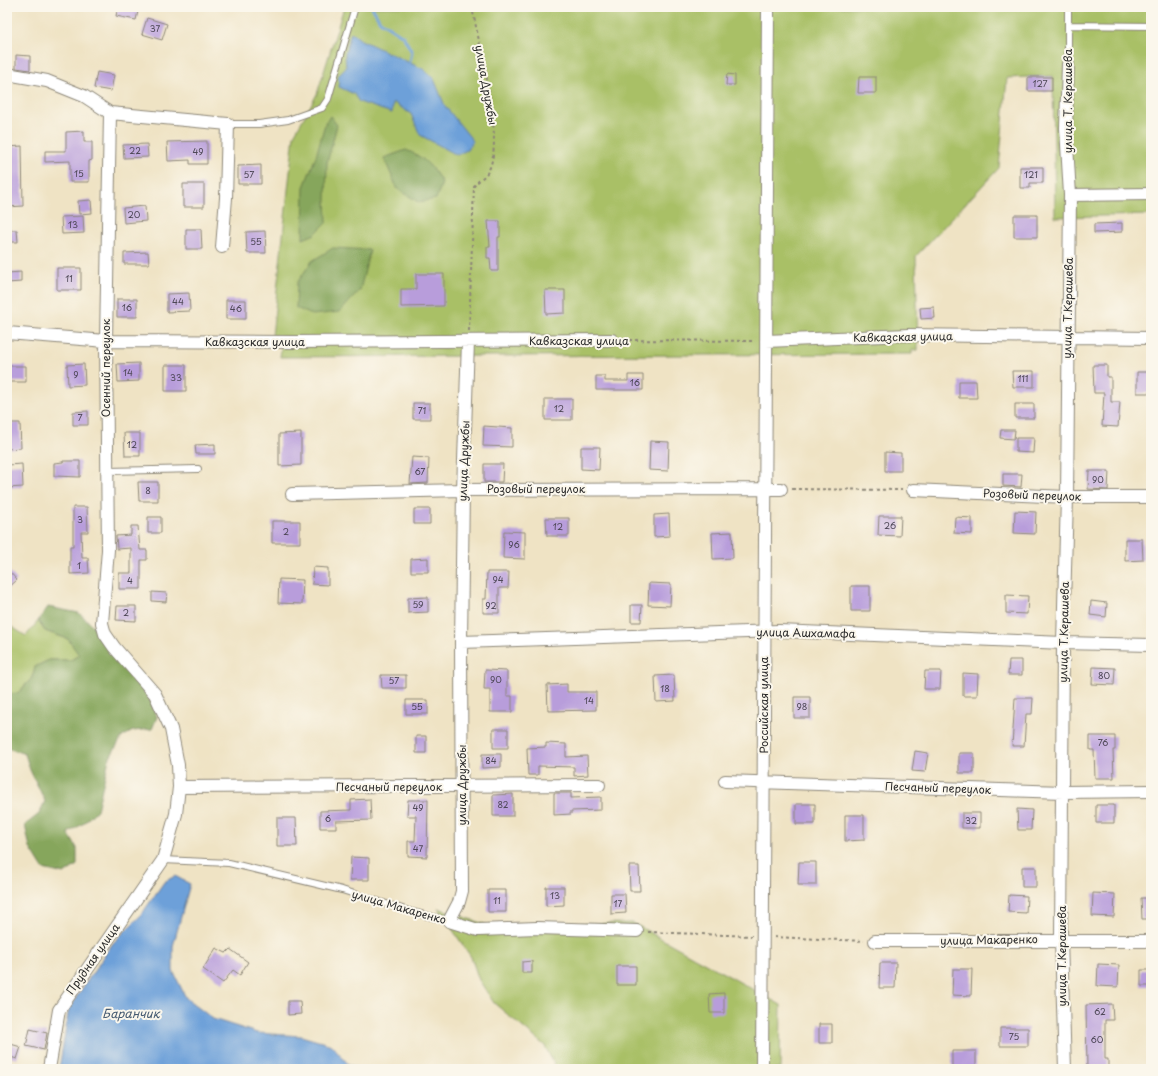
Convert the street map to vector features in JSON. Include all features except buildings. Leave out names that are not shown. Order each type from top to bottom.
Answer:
[{"type":"street","name":"Российская улица","points":[[762,1069],[768,7]]},
{"type":"street","name":"улица Т. Керашева","points":[[1068,64],[1066,128],[1070,195]]},
{"type":"street","points":[[7,74],[47,81],[84,96],[110,113],[228,124],[226,198],[222,247]]},
{"type":"street","name":"Осенний переулок","points":[[102,623],[108,550],[108,471],[105,421],[110,113]]},
{"type":"street","points":[[1070,195],[1151,194]]},
{"type":"street","name":"улица Т.Керашева","points":[[1065,1069],[1061,940],[1063,643],[1067,497],[1067,337],[1070,195]]},
{"type":"street","name":"Кавказcкая улица","points":[[7,333],[106,341],[287,342],[612,340]]},
{"type":"street","name":"Кавказcкая улица","points":[[766,341],[908,335],[1151,338]]},
{"type":"street","name":"улица Дружбы","points":[[449,921],[459,902],[462,891],[463,786],[461,642],[463,490],[468,341]]},
{"type":"street","name":"Розовый переулок","points":[[292,494],[463,490],[781,489]]},
{"type":"street","name":"Розовый переулок","points":[[913,490],[1067,497],[1151,497]]},
{"type":"street","name":"Прудная улица","points":[[49,1069],[58,1010],[163,860],[176,814],[179,787],[178,765],[171,729],[155,694],[114,647],[105,634],[102,623]]},
{"type":"street","name":"улица Ашхамафа","points":[[461,642],[764,632],[1151,645]]},
{"type":"street","name":"Песчаный переулок","points":[[725,781],[1063,792],[1151,791]]},
{"type":"street","name":"Песчаный переулок","points":[[179,787],[599,785]]},
{"type":"street","name":"улица Макаренко","points":[[449,921],[478,930],[537,928],[637,931]]},
{"type":"street","name":"улица Макаренко","points":[[875,941],[1151,941]]},
{"type":"lane","points":[[228,124],[259,124],[288,120],[322,108],[328,99],[355,7]]},
{"type":"lane","name":"улица Т. Керашева","points":[[1068,7],[1068,64]]},
{"type":"lane","points":[[1068,25],[1151,26]]},
{"type":"lane","points":[[108,471],[198,469]]},
{"type":"lane","name":"улица Макаренко","points":[[163,860],[229,863],[335,888],[412,912],[449,921]]},
{"type":"path","name":"улица Дружбы","points":[[468,341],[474,186],[488,172],[495,144],[494,116],[472,7]]},
{"type":"path","name":"Кавказcкая улица","points":[[612,340],[766,341]]},
{"type":"path","points":[[781,489],[913,490]]},
{"type":"green space","points":[[344,7],[1151,7],[1151,215],[1055,217],[1053,76],[1007,78],[999,168],[916,256],[918,350],[912,350],[912,354],[280,357],[283,337],[272,336],[294,135],[317,94]]},
{"type":"green space","points":[[330,116],[337,125],[327,163],[327,222],[315,234],[303,239],[304,187],[316,156],[325,124]]},
{"type":"green space","points":[[406,150],[423,159],[439,177],[442,183],[436,199],[418,202],[397,188],[384,158]]},
{"type":"green space","points":[[333,248],[370,250],[360,290],[340,312],[312,315],[296,308],[297,283],[312,261]]},
{"type":"green space","points":[[48,607],[79,613],[102,634],[148,694],[157,717],[152,729],[133,731],[122,737],[109,759],[97,810],[84,823],[68,833],[77,848],[77,865],[64,874],[43,869],[30,848],[25,825],[39,814],[45,801],[30,770],[25,754],[7,748],[7,694],[18,693],[32,678],[35,667],[49,660],[71,660],[79,655],[68,639],[45,631],[38,621]]},
{"type":"green space","points":[[38,621],[45,631],[68,639],[80,654],[71,660],[49,660],[35,667],[32,678],[18,693],[8,695],[7,624],[26,636]]},
{"type":"green space","points":[[438,908],[487,925],[633,923],[781,1005],[780,1069],[554,1069],[554,1064],[545,1046],[494,1003],[479,980],[471,957]]},
{"type":"water","points":[[351,32],[361,40],[423,69],[434,79],[445,106],[473,141],[467,150],[457,155],[420,135],[411,114],[393,102],[392,113],[359,102],[354,94],[339,87],[338,76],[346,68],[345,54]]},
{"type":"water","name":"Баранчик","points":[[175,876],[190,884],[173,946],[173,971],[186,998],[213,1019],[257,1033],[301,1036],[332,1045],[348,1064],[360,1069],[59,1069],[69,1008],[113,943],[141,915],[164,882]]},
{"type":"waterway","points":[[372,7],[380,21],[403,36],[412,52],[410,62]]}]
